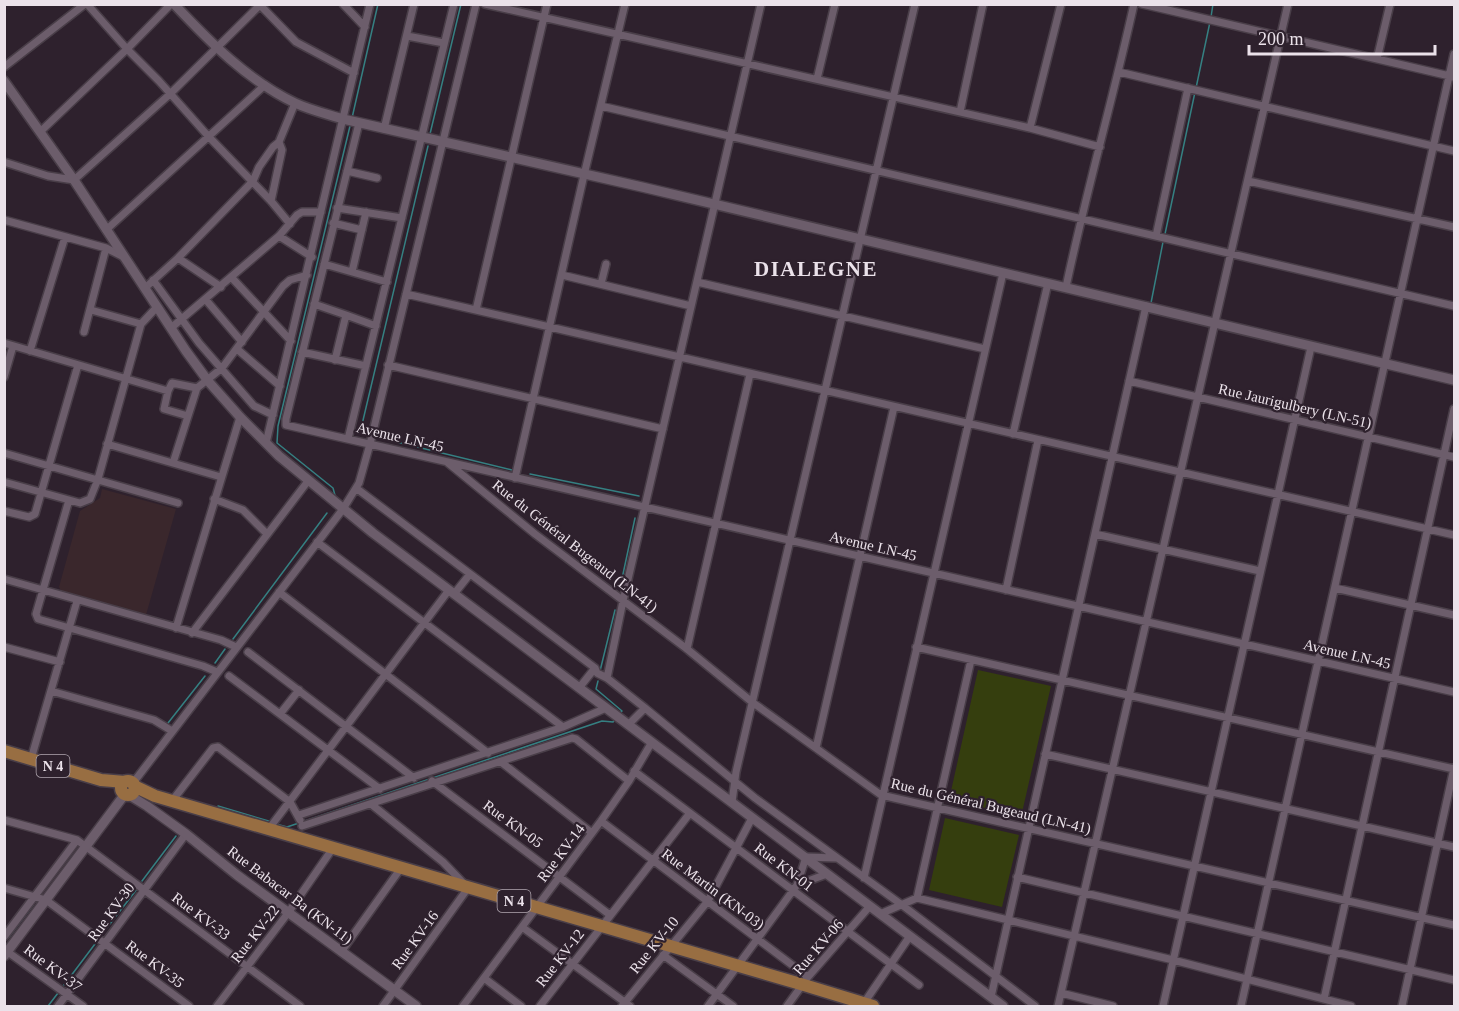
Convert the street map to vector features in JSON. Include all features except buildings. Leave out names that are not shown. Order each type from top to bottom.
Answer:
[{"type":"main road","name":"N 4","points":[[4,752],[134,792],[271,825],[304,839],[602,927],[667,950],[806,981],[866,1006]]},
{"type":"street","points":[[4,67],[86,4],[209,137],[253,181],[290,224]]},
{"type":"street","points":[[40,132],[172,4],[217,49],[265,86],[295,103],[351,121],[1455,380]]},
{"type":"street","points":[[343,4],[365,27]]},
{"type":"street","points":[[366,366],[303,352],[347,171],[354,73],[370,4]]},
{"type":"street","points":[[384,129],[414,4]]},
{"type":"street","points":[[348,440],[454,4]]},
{"type":"street","points":[[6,952],[86,846],[134,792],[172,731],[356,489],[370,444],[476,4]]},
{"type":"street","points":[[485,4],[1030,128],[1100,147]]},
{"type":"street","points":[[476,310],[547,4]]},
{"type":"street","points":[[515,478],[625,4]]},
{"type":"street","points":[[607,678],[761,4]]},
{"type":"street","points":[[817,80],[835,4]]},
{"type":"street","points":[[732,802],[734,780],[915,4]]},
{"type":"street","points":[[960,112],[983,4]]},
{"type":"street","points":[[1030,128],[1061,4]]},
{"type":"street","points":[[1066,287],[1134,4]]},
{"type":"street","points":[[1142,4],[1453,76]]},
{"type":"street","points":[[1058,1006],[1288,4]]},
{"type":"street","points":[[1377,59],[1390,4]]},
{"type":"street","points":[[74,180],[170,94],[260,5],[296,42],[354,73]]},
{"type":"street","points":[[407,36],[444,43]]},
{"type":"street","points":[[1241,1006],[1418,219],[1453,76],[1455,54]]},
{"type":"street","points":[[1119,72],[1455,151]]},
{"type":"street","points":[[4,81],[74,180],[208,381],[266,443],[308,481],[451,592],[1003,1006]]},
{"type":"street","points":[[106,230],[265,86]]},
{"type":"street","points":[[1156,236],[1188,88]]},
{"type":"street","points":[[145,288],[178,258],[253,181],[264,160],[279,142],[295,103]]},
{"type":"street","points":[[601,106],[1455,306]]},
{"type":"street","points":[[266,443],[321,212],[351,121]]},
{"type":"street","points":[[271,201],[282,150],[279,142]]},
{"type":"street","points":[[4,162],[48,176],[74,180]]},
{"type":"street","points":[[347,171],[377,178]]},
{"type":"street","points":[[1248,181],[1455,227]]},
{"type":"street","points":[[337,208],[402,218]]},
{"type":"street","points":[[171,328],[232,278],[302,212],[321,212]]},
{"type":"street","points":[[352,272],[366,212]]},
{"type":"street","points":[[4,220],[106,248],[124,257]]},
{"type":"street","points":[[333,223],[362,231]]},
{"type":"street","points":[[279,236],[312,257]]},
{"type":"street","points":[[30,351],[65,237]]},
{"type":"street","points":[[84,332],[106,248]]},
{"type":"street","points":[[178,258],[221,287]]},
{"type":"street","points":[[324,264],[387,282]]},
{"type":"street","points":[[601,284],[606,264]]},
{"type":"street","points":[[864,878],[881,795],[1003,273]]},
{"type":"street","points":[[172,463],[197,388],[222,368],[286,283],[307,275]]},
{"type":"street","points":[[561,275],[691,306]]},
{"type":"street","points":[[232,278],[291,341]]},
{"type":"street","points":[[153,280],[254,406],[273,415]]},
{"type":"street","points":[[697,282],[985,350]]},
{"type":"street","points":[[1013,434],[1048,283]]},
{"type":"street","points":[[406,294],[1455,535]]},
{"type":"street","points":[[206,300],[242,342]]},
{"type":"street","points":[[315,304],[376,326]]},
{"type":"street","points":[[991,997],[1146,306]]},
{"type":"street","points":[[4,482],[80,503],[90,499],[98,479],[141,324],[157,307]]},
{"type":"street","points":[[91,309],[141,324]]},
{"type":"street","points":[[335,360],[346,315]]},
{"type":"street","points":[[4,343],[168,391]]},
{"type":"street","points":[[4,377],[14,346]]},
{"type":"street","points":[[1163,1006],[1311,347]]},
{"type":"street","points":[[237,349],[280,386]]},
{"type":"street","name":"Avenue LN-45","points":[[303,352],[286,425],[1455,692]]},
{"type":"street","points":[[4,511],[31,517],[35,514],[78,365]]},
{"type":"street","points":[[388,365],[663,429]]},
{"type":"street","points":[[687,649],[750,374]]},
{"type":"street","name":"Rue Jaurigulbery (LN-51)","points":[[1129,381],[1455,457]]},
{"type":"street","points":[[188,416],[164,410],[168,391],[172,383],[197,388]]},
{"type":"street","points":[[816,748],[894,407]]},
{"type":"street","points":[[1324,999],[1455,409]]},
{"type":"street","points":[[176,628],[240,417]]},
{"type":"street","points":[[1006,590],[1038,440]]},
{"type":"street","points":[[107,444],[221,477]]},
{"type":"street","points":[[4,453],[178,502]]},
{"type":"street","name":"Rue du Général Bugeaud (LN-41)","points":[[446,462],[752,702],[881,795],[1455,925]]},
{"type":"street","points":[[192,633],[308,481]]},
{"type":"street","points":[[356,489],[595,668],[597,673],[607,678],[756,798],[1035,1006]]},
{"type":"street","points":[[214,499],[243,510],[267,534]]},
{"type":"street","points":[[69,500],[36,617],[217,672]]},
{"type":"street","points":[[1095,534],[1260,571]]},
{"type":"street","points":[[317,542],[563,727]]},
{"type":"street","points":[[271,825],[424,623],[470,574]]},
{"type":"street","points":[[4,579],[221,640],[236,647]]},
{"type":"street","points":[[1335,588],[1455,615]]},
{"type":"street","points":[[279,592],[488,753]]},
{"type":"street","points":[[31,759],[77,601]]},
{"type":"street","points":[[4,647],[60,662]]},
{"type":"street","points":[[916,647],[1454,769],[1402,1006]]},
{"type":"street","points":[[248,652],[414,778]]},
{"type":"street","points":[[917,898],[971,660]]},
{"type":"street","points":[[579,688],[595,668]]},
{"type":"street","points":[[229,676],[380,789]]},
{"type":"street","points":[[280,714],[299,690]]},
{"type":"street","points":[[51,691],[154,720],[172,731]]},
{"type":"street","points":[[300,821],[372,804],[488,753],[563,727],[606,708]]},
{"type":"street","points":[[628,724],[645,708]]},
{"type":"street","points":[[300,821],[414,778],[431,778],[449,772],[501,762],[572,738],[629,781]]},
{"type":"street","name":"Rue KV-14","points":[[463,1006],[602,821],[652,742]]},
{"type":"street","points":[[172,801],[213,748],[218,747],[290,802],[300,821],[304,839]]},
{"type":"street","points":[[1045,754],[1455,847]]},
{"type":"street","points":[[501,762],[592,833]]},
{"type":"street","name":"Rue KN-01","points":[[634,771],[737,849],[795,888],[849,933],[919,985]]},
{"type":"street","name":"Rue KN-05","points":[[431,778],[610,915]]},
{"type":"street","name":"Rue Babacar Ba (KN-11)","points":[[134,792],[288,913],[416,1006]]},
{"type":"street","points":[[372,804],[443,862],[468,888]]},
{"type":"street","name":"Rue KV-12","points":[[540,1006],[690,813]]},
{"type":"street","name":"Rue KV-10","points":[[626,1005],[667,950],[708,902],[752,818]]},
{"type":"street","name":"Rue KV-33","points":[[4,820],[77,840],[300,1006]]},
{"type":"street","name":"Rue Martin (KN-03)","points":[[602,821],[758,939],[806,981]]},
{"type":"street","name":"Rue KV-30","points":[[58,1006],[186,834]]},
{"type":"street","points":[[4,937],[77,840]]},
{"type":"street","name":"Rue KV-22","points":[[217,1006],[288,913],[333,848]]},
{"type":"street","points":[[806,857],[837,858]]},
{"type":"street","points":[[708,1006],[795,888],[806,857]]},
{"type":"street","points":[[341,952],[402,868]]},
{"type":"street","points":[[795,888],[827,874]]},
{"type":"street","points":[[1017,877],[1455,980]]},
{"type":"street","points":[[4,888],[46,900]]},
{"type":"street","name":"Rue KV-16","points":[[383,1006],[468,888]]},
{"type":"street","points":[[880,914],[917,898],[1351,1006]]},
{"type":"street","name":"Rue KV-35","points":[[46,900],[189,1006]]},
{"type":"street","name":"Rue KV-06","points":[[787,1006],[870,906]]},
{"type":"street","points":[[522,927],[626,1005]]},
{"type":"street","points":[[866,1006],[910,936]]},
{"type":"street","points":[[667,950],[733,1006]]},
{"type":"street","name":"Rue KV-37","points":[[6,952],[82,1006]]},
{"type":"street","points":[[484,978],[521,1006]]},
{"type":"street","points":[[1061,993],[1113,1006]]},
{"type":"shaded area","points":[[102,489],[176,509],[146,615],[61,591],[59,587],[80,511],[100,498]]},
{"type":"green space","points":[[978,670],[1051,686],[1021,817],[949,800]]},
{"type":"green space","points":[[945,818],[1019,835],[1002,907],[929,890]]},
{"type":"waterway","points":[[352,118],[378,4]]},
{"type":"waterway","points":[[430,134],[461,4]]},
{"type":"waterway","points":[[1211,17],[1213,4]]},
{"type":"waterway","points":[[1196,88],[1210,22]]},
{"type":"waterway","points":[[1165,234],[1195,92]]},
{"type":"waterway","points":[[336,499],[333,488],[277,443],[278,426],[350,126]]},
{"type":"waterway","points":[[360,433],[428,146]]},
{"type":"waterway","points":[[1151,303],[1163,242]]},
{"type":"waterway","points":[[376,437],[512,470]]},
{"type":"waterway","points":[[530,474],[639,496]]},
{"type":"waterway","points":[[233,639],[327,513]]},
{"type":"waterway","points":[[620,588],[635,518]]},
{"type":"waterway","points":[[600,671],[615,610]]},
{"type":"waterway","points":[[215,663],[225,649]]},
{"type":"waterway","points":[[168,723],[205,676]]},
{"type":"waterway","points":[[598,681],[596,689],[622,711],[620,713]]},
{"type":"waterway","points":[[276,824],[287,827],[602,721],[613,722],[615,719]]},
{"type":"waterway","points":[[218,806],[272,822]]},
{"type":"waterway","points":[[142,881],[176,836]]},
{"type":"waterway","points":[[47,885],[72,853]]},
{"type":"waterway","points":[[103,933],[137,889]]},
{"type":"waterway","points":[[9,937],[33,905]]},
{"type":"waterway","points":[[64,985],[98,940]]},
{"type":"waterway","points":[[48,1006],[58,993]]},
{"type":"district","name":"DIALEGNE","points":[[816,269]]}]
